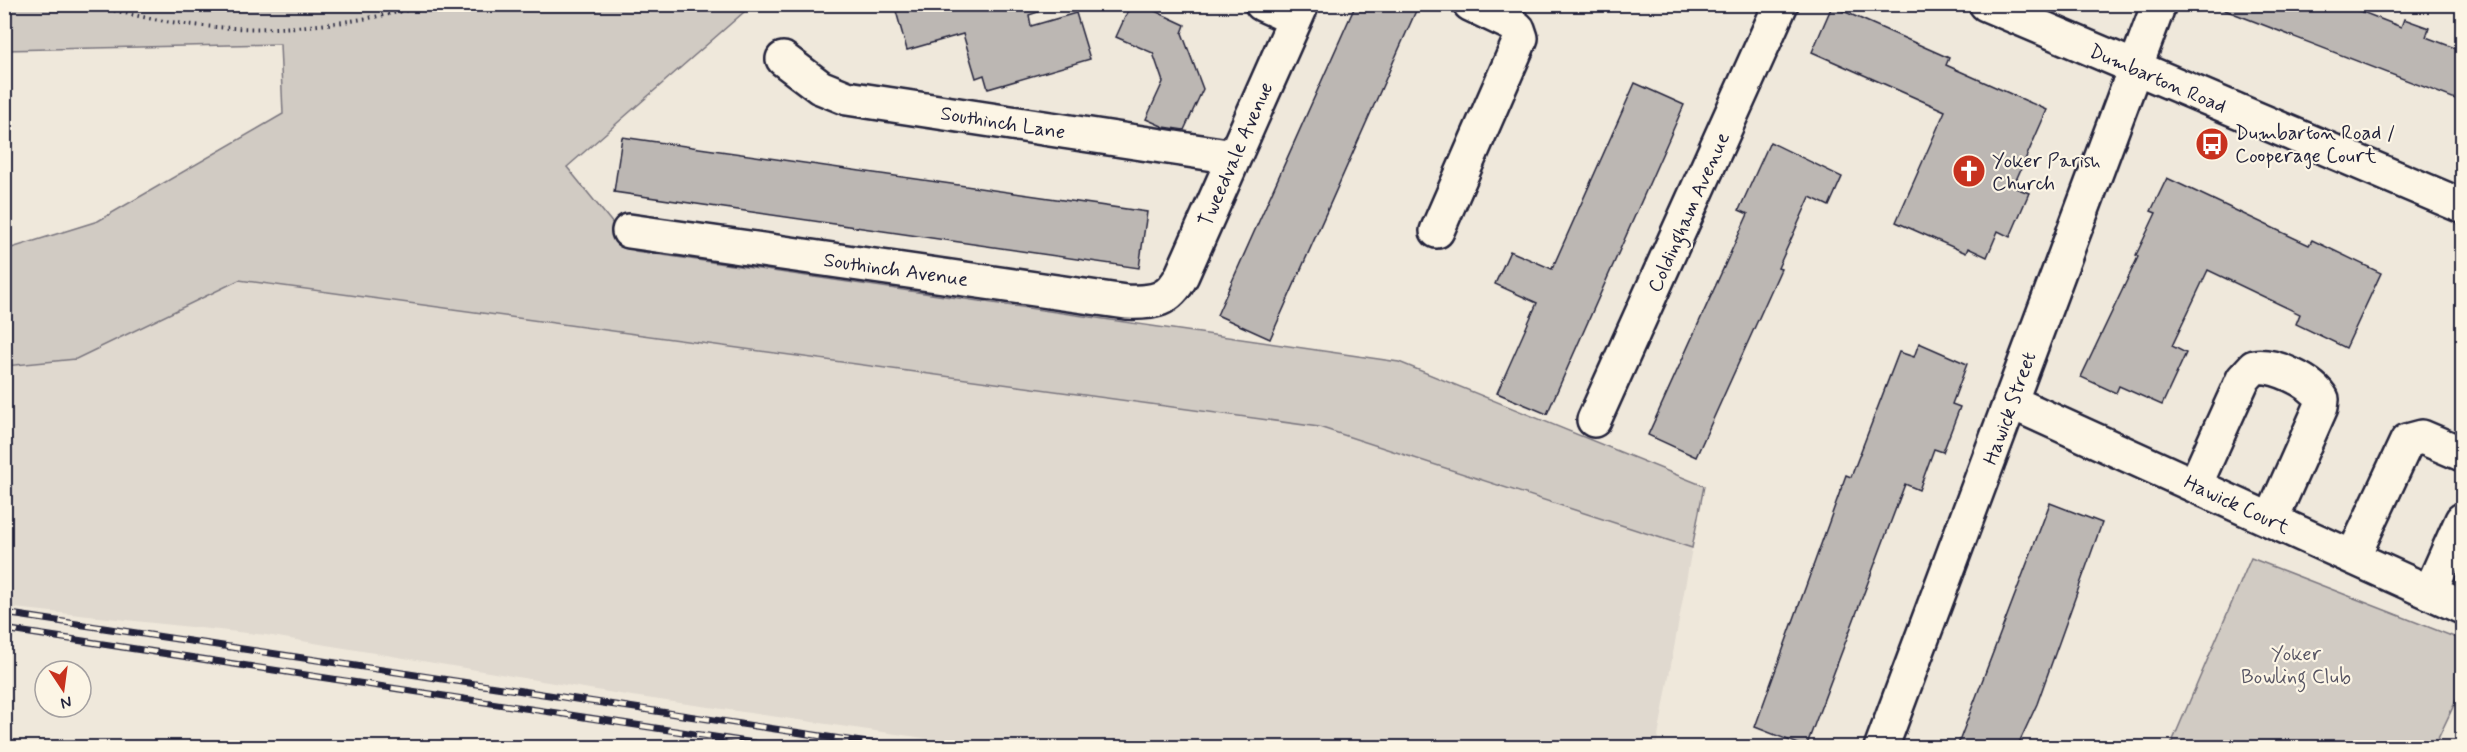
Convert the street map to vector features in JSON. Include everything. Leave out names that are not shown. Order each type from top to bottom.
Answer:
[{"type":"street","points":[[1262,4],[1299,12]]},
{"type":"street","points":[[1437,231],[1521,38],[1518,29],[1512,24],[1470,4]]},
{"type":"street","name":"Coldingham Avenue","points":[[1594,420],[1781,4]]},
{"type":"street","name":"Dumbarton Road","points":[[1986,4],[2463,206]]},
{"type":"street","name":"Hawick Street","points":[[1881,747],[2159,4]]},
{"type":"street","name":"Tweedvale Avenue","points":[[1163,300],[1172,292],[1182,275],[1299,12]]},
{"type":"street","name":"Southinch Lane","points":[[783,59],[820,87],[847,98],[1234,157]]},
{"type":"street","name":"Southinch Avenue","points":[[629,231],[1126,302],[1163,300]]},
{"type":"street","points":[[2195,485],[2243,379],[2254,367],[2270,367],[2310,386],[2322,399],[2321,407],[2271,520]]},
{"type":"street","name":"Hawick Court","points":[[2011,402],[2463,607]]},
{"type":"street","points":[[2353,557],[2407,441],[2422,437],[2463,454]]},
{"type":"street","points":[[2430,592],[2463,520]]},
{"type":"path","points":[[91,4],[169,24],[245,30],[342,22],[433,4]]},
{"type":"path","points":[[994,4],[999,4]]},
{"type":"shaded area","points":[[238,279],[1319,427],[1692,548],[1656,748],[987,747],[632,696],[266,635],[5,607],[5,366],[76,359]]},
{"type":"green space","points":[[5,5],[752,5],[567,167],[635,251],[1399,362],[1704,486],[1692,548],[1319,427],[239,280],[76,359],[5,366],[5,250],[98,221],[283,114],[280,44],[5,50]]},
{"type":"green space","name":"Yoker Bowling Club","points":[[2251,558],[2462,640],[2462,688],[2434,747],[2170,747]]},
{"type":"building","points":[[894,4],[1036,4],[1038,12],[1029,15],[1031,26],[1076,13],[1090,59],[988,89],[984,75],[976,78],[963,34],[907,50]]},
{"type":"building","points":[[1131,4],[1140,4],[1185,25],[1182,33],[1203,89],[1184,130],[1164,127],[1146,119],[1163,82],[1153,53],[1116,37]]},
{"type":"building","points":[[1356,4],[1419,4],[1270,339],[1217,315]]},
{"type":"building","points":[[2218,4],[2342,4],[2401,27],[2404,19],[2429,28],[2426,37],[2463,51],[2463,102],[2217,7]]},
{"type":"building","name":"Yoker Parish Church","points":[[1832,6],[1949,58],[1946,65],[2047,110],[2013,187],[2029,193],[2010,237],[1998,231],[1987,257],[1968,248],[1966,253],[1896,222],[1945,111],[1812,52]]},
{"type":"building","points":[[1635,83],[1684,105],[1547,414],[1497,393],[1537,303],[1495,284],[1510,251],[1552,269]]},
{"type":"building","points":[[622,137],[1147,212],[1139,268],[614,192]]},
{"type":"building","points":[[1770,142],[1842,177],[1829,206],[1810,197],[1778,268],[1781,269],[1696,457],[1648,435],[1748,214],[1739,210]]},
{"type":"building","points":[[2167,178],[2309,245],[2312,240],[2381,273],[2346,348],[2296,324],[2300,314],[2208,270],[2172,346],[2186,353],[2162,405],[2119,386],[2116,393],[2081,377],[2138,257],[2136,255],[2156,213],[2151,211]]},
{"type":"building","points":[[1919,343],[1967,364],[1952,404],[1960,407],[1943,452],[1934,449],[1919,490],[1905,484],[1806,747],[1755,727],[1846,475],[1851,477],[1899,352],[1914,357]]},
{"type":"building","points":[[2050,503],[2102,523],[2037,704],[2017,747],[1957,747]]},
{"type":"railway","points":[[4,613],[901,748]]},
{"type":"railway","points":[[4,629],[787,748]]},
{"type":"place","name":"Dumbarton Road / Cooperage Court","points":[[2212,144]]},
{"type":"place","name":"Yoker Parish Church","points":[[1969,171]]}]
